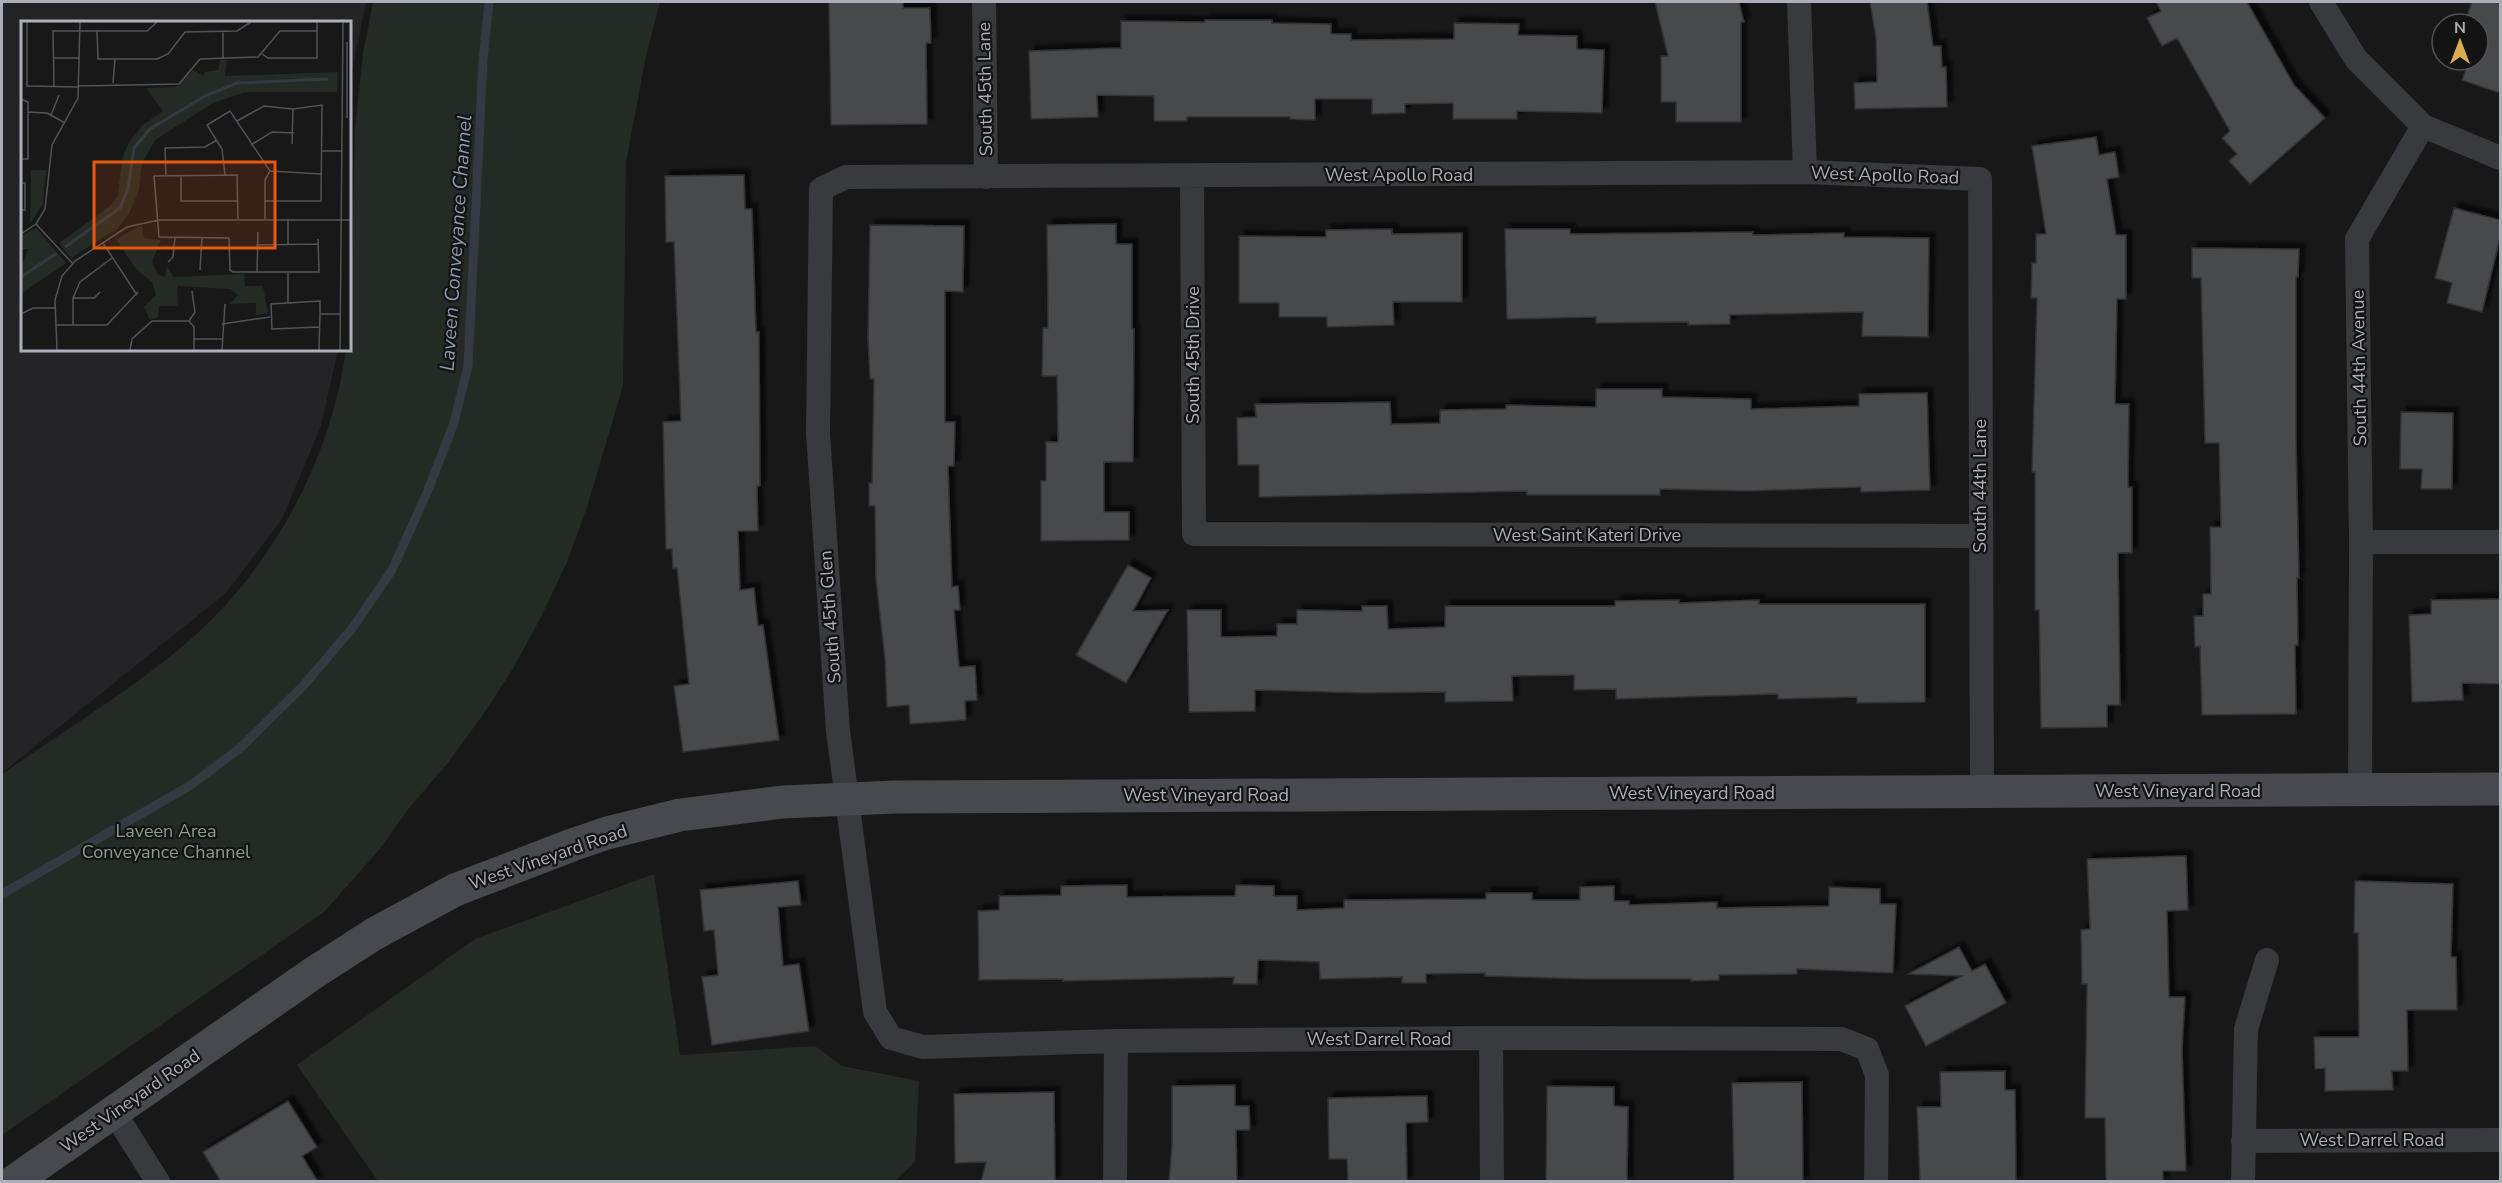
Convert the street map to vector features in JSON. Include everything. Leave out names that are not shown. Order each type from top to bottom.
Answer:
[{"type":"street","name":"South 45th Lane","points":[[984,2],[986,177]]},
{"type":"street","points":[[1799,2],[1805,172]]},
{"type":"street","points":[[2321,2],[2356,59],[2423,126],[2500,159]]},
{"type":"street","name":"South 44th Avenue","points":[[2360,791],[2361,542],[2357,239],[2423,126]]},
{"type":"street","name":"West Apollo Road","points":[[821,189],[846,177],[1192,177],[1805,172],[1980,179]]},
{"type":"street","name":"South 45th Drive","points":[[1192,177],[1194,534]]},
{"type":"street","name":"South 44th Lane","points":[[1980,179],[1982,792]]},
{"type":"street","name":"South 45th Glen","points":[[821,189],[818,433],[838,731],[875,1012],[891,1038]]},
{"type":"street","name":"West Saint Kateri Drive","points":[[1194,534],[1980,536]]},
{"type":"street","points":[[2361,542],[2500,542]]},
{"type":"street","name":"West Vineyard Road","points":[[13,1182],[315,972],[374,934],[455,890],[572,844],[680,815],[783,802],[846,799],[2500,789]]},
{"type":"street","points":[[2243,1182],[2246,1029],[2267,960]]},
{"type":"street","name":"West Darrel Road","points":[[891,1038],[923,1047],[1116,1041],[1491,1038],[1840,1039],[1867,1049],[1877,1075],[1876,1182]]},
{"type":"street","points":[[1491,1038],[1492,1182]]},
{"type":"street","points":[[1115,1182],[1116,1041]]},
{"type":"street","points":[[114,1112],[158,1182]]},
{"type":"street","name":"West Darrel Road","points":[[2243,1141],[2500,1140]]},
{"type":"shaded area","points":[[2,2],[366,2],[352,71],[351,138],[351,21],[21,21],[21,351],[338,351],[321,426],[282,519],[226,593],[2,773]]},
{"type":"green space","name":"Laveen Area Conveyance Channel","points":[[373,2],[660,2],[646,56],[626,162],[623,386],[587,507],[567,562],[514,667],[447,764],[409,808],[379,850],[324,912],[2,1135],[2,774],[140,680],[183,646],[215,616],[243,584],[269,549],[292,512],[311,474],[326,433],[338,392],[346,351],[351,351],[355,128],[363,54]]},
{"type":"green space","points":[[654,874],[680,1055],[815,1046],[842,1066],[919,1081],[915,1162],[894,1182],[378,1181],[297,1065],[475,939]]},
{"type":"building","points":[[829,2],[903,2],[903,8],[930,8],[931,43],[926,43],[927,124],[831,125]]},
{"type":"building","points":[[1655,2],[1739,2],[1744,22],[1741,22],[1741,122],[1676,122],[1676,102],[1661,102],[1661,56],[1668,56]]},
{"type":"building","points":[[1870,2],[1927,2],[1933,46],[1941,46],[1942,67],[1946,67],[1947,107],[1855,109],[1854,83],[1877,82],[1876,38]]},
{"type":"building","points":[[2156,2],[2247,2],[2294,85],[2325,118],[2250,184],[2229,161],[2237,154],[2222,138],[2230,131],[2177,38],[2162,46],[2147,18],[2161,11]]},
{"type":"building","points":[[2472,2],[2500,2],[2500,93],[2462,80],[2465,72],[2490,72],[2490,12],[2468,12]]},
{"type":"building","points":[[1205,20],[1272,20],[1272,23],[1331,24],[1331,34],[1351,34],[1351,40],[1454,39],[1454,23],[1519,24],[1518,35],[1577,36],[1577,49],[1604,50],[1602,113],[1517,111],[1517,119],[1453,119],[1453,103],[1405,104],[1405,113],[1372,114],[1372,99],[1315,99],[1315,120],[1290,119],[1290,117],[1187,117],[1187,121],[1154,121],[1154,96],[1097,95],[1098,117],[1031,119],[1029,51],[1121,48],[1121,21],[1205,22]]},
{"type":"building","points":[[2096,137],[2099,155],[2115,152],[2119,177],[2107,179],[2116,235],[2126,235],[2126,299],[2117,299],[2115,404],[2129,404],[2128,487],[2132,487],[2132,553],[2118,553],[2120,705],[2107,705],[2107,727],[2041,728],[2039,610],[2035,610],[2035,472],[2032,472],[2037,298],[2031,298],[2032,263],[2036,263],[2036,234],[2046,234],[2032,146]]},
{"type":"building","points":[[744,175],[745,209],[752,209],[756,332],[759,332],[760,486],[757,486],[758,531],[738,531],[740,590],[754,588],[758,626],[763,625],[779,740],[683,752],[674,686],[689,684],[677,568],[673,569],[672,549],[666,549],[663,422],[681,421],[674,242],[666,242],[665,176]]},
{"type":"building","points":[[2454,208],[2500,220],[2500,238],[2482,312],[2447,303],[2452,283],[2435,278]]},
{"type":"building","points":[[1116,224],[1116,244],[1132,244],[1133,462],[1104,462],[1104,512],[1129,512],[1129,540],[1041,541],[1041,481],[1046,481],[1046,442],[1058,442],[1057,376],[1042,376],[1043,328],[1048,328],[1047,225]]},
{"type":"building","points":[[870,225],[964,226],[963,292],[945,291],[945,422],[955,422],[954,466],[948,466],[952,587],[958,586],[960,610],[954,610],[959,667],[975,666],[977,700],[965,701],[966,720],[910,724],[909,705],[887,707],[885,659],[876,580],[875,506],[869,506],[869,483],[872,483],[874,379],[870,379],[868,339]]},
{"type":"building","points":[[1392,229],[1392,234],[1462,233],[1462,302],[1393,302],[1394,325],[1327,327],[1327,317],[1279,317],[1279,303],[1239,303],[1239,236],[1326,237],[1326,230]]},
{"type":"building","points":[[1505,229],[1570,229],[1570,234],[1844,233],[1844,237],[1929,238],[1928,337],[1862,336],[1863,312],[1730,315],[1730,324],[1688,325],[1688,322],[1596,323],[1596,317],[1507,319]]},
{"type":"building","points":[[2192,248],[2299,249],[2298,277],[2296,277],[2299,578],[2297,578],[2298,645],[2295,645],[2296,714],[2202,715],[2200,646],[2195,647],[2194,616],[2203,616],[2203,594],[2211,594],[2210,527],[2221,527],[2219,443],[2205,443],[2201,278],[2192,278]]},
{"type":"building","points":[[1596,389],[1662,389],[1662,397],[1751,399],[1751,409],[1859,406],[1859,394],[1927,393],[1930,490],[1861,492],[1861,487],[1749,491],[1660,489],[1660,495],[1527,495],[1527,491],[1259,497],[1259,465],[1238,465],[1237,418],[1256,417],[1255,404],[1390,402],[1391,424],[1440,423],[1440,410],[1506,409],[1506,405],[1596,407]]},
{"type":"building","points":[[2401,412],[2453,413],[2452,489],[2421,489],[2422,469],[2400,469]]},
{"type":"building","points":[[1128,565],[1151,578],[1133,611],[1168,610],[1126,683],[1076,655]]},
{"type":"building","points":[[2500,599],[2500,684],[2462,683],[2463,700],[2412,702],[2409,615],[2431,614],[2431,600]]},
{"type":"building","points":[[1679,600],[1679,603],[1759,600],[1759,604],[1925,604],[1925,702],[1857,703],[1857,697],[1778,699],[1778,694],[1616,699],[1616,689],[1574,690],[1574,675],[1512,676],[1513,701],[1445,702],[1445,692],[1363,693],[1255,690],[1255,711],[1189,712],[1187,610],[1221,610],[1221,637],[1277,636],[1277,624],[1297,624],[1297,610],[1362,611],[1362,606],[1387,606],[1388,629],[1445,627],[1445,606],[1615,606],[1615,601]]},
{"type":"building","points":[[2186,856],[2188,910],[2167,911],[2169,997],[2185,997],[2182,1050],[2186,1171],[2163,1171],[2163,1182],[2106,1182],[2105,1118],[2085,1118],[2087,984],[2082,984],[2081,930],[2090,929],[2087,859]]},
{"type":"building","points":[[798,881],[801,905],[778,907],[783,966],[799,964],[809,1031],[712,1045],[702,977],[718,975],[714,930],[704,931],[700,890]]},
{"type":"building","points":[[2355,881],[2453,884],[2451,957],[2456,957],[2457,1010],[2407,1010],[2408,1071],[2392,1071],[2393,1090],[2325,1091],[2325,1068],[2315,1069],[2314,1037],[2359,1037],[2358,933],[2354,933]]},
{"type":"building","points":[[1127,885],[1127,897],[1235,896],[1236,885],[1274,886],[1274,896],[1297,896],[1297,910],[1344,908],[1344,900],[1486,899],[1486,893],[1532,893],[1532,900],[1580,900],[1580,887],[1614,886],[1614,901],[1629,901],[1629,905],[1717,902],[1717,908],[1829,906],[1829,887],[1880,889],[1880,904],[1896,904],[1893,973],[1797,969],[1797,974],[1719,975],[1719,980],[1691,981],[1691,979],[1485,976],[1485,973],[1426,974],[1426,983],[1402,983],[1402,977],[1320,979],[1319,962],[1258,960],[1257,984],[1233,984],[1234,977],[1063,981],[1063,979],[979,980],[978,911],[999,910],[999,896],[1061,895],[1061,886]]},
{"type":"building","points":[[1959,947],[1972,971],[1985,964],[2006,1003],[1926,1046],[1905,1006],[1962,976],[1908,974]]},
{"type":"building","points":[[2005,1071],[2005,1090],[2015,1090],[2016,1182],[1920,1182],[1917,1107],[1941,1107],[1940,1072]]},
{"type":"building","points":[[1802,1082],[1803,1182],[1734,1182],[1732,1083]]},
{"type":"building","points":[[1235,1085],[1235,1106],[1249,1106],[1250,1130],[1236,1130],[1237,1182],[1169,1182],[1172,1145],[1172,1086]]},
{"type":"building","points":[[1547,1086],[1614,1087],[1614,1106],[1628,1107],[1627,1182],[1546,1182]]},
{"type":"building","points":[[1054,1092],[1055,1182],[981,1182],[986,1162],[955,1163],[954,1094]]},
{"type":"building","points":[[1427,1096],[1428,1122],[1406,1123],[1407,1182],[1348,1182],[1347,1159],[1329,1159],[1328,1098]]},
{"type":"building","points":[[288,1101],[317,1147],[302,1156],[318,1182],[221,1182],[203,1152]]},
{"type":"waterway","name":"Laveen Conveyance Channel","points":[[2,894],[191,785],[239,749],[304,685],[354,626],[392,570],[426,495],[454,423],[468,366],[483,60],[489,2]]}]
